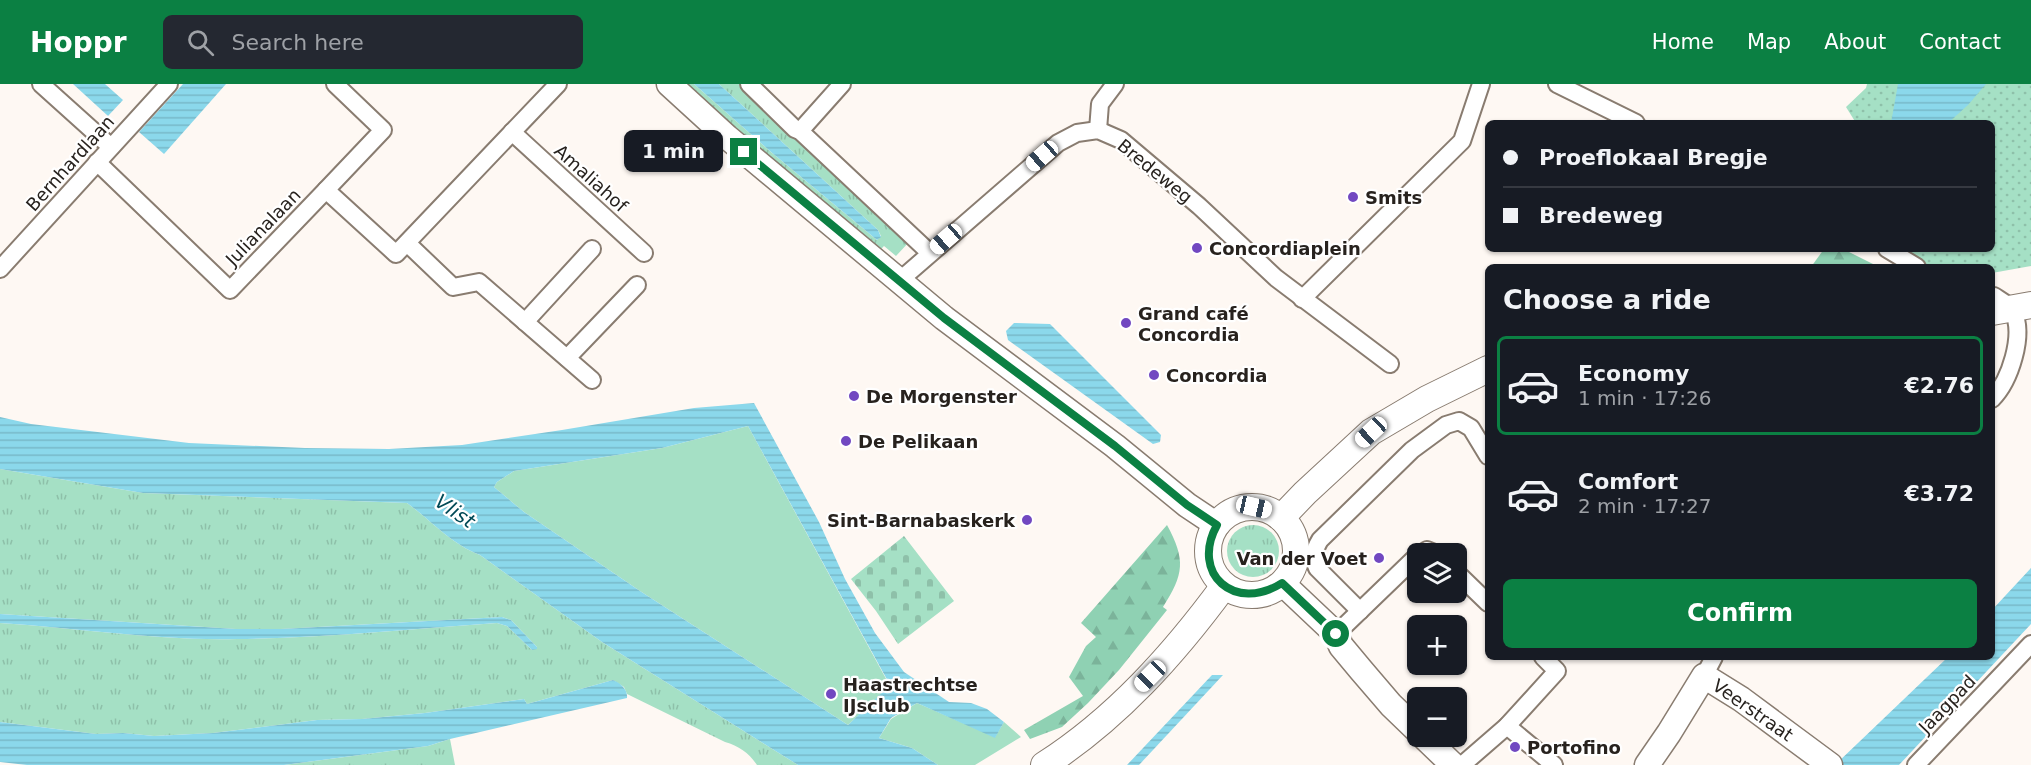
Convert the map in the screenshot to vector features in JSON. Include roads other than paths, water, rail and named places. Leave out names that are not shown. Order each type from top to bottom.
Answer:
[{"type":"main road","points":[[2004,304],[2031,288]]},
{"type":"main road","points":[[1281,518],[1371,432],[1427,399],[1485,370]]},
{"type":"main road","points":[[1254,507],[1269,511],[1281,518],[1290,530],[1295,543],[1295,558],[1291,572],[1282,583],[1269,592],[1254,595],[1238,593],[1224,586],[1215,576],[1208,550],[1210,537],[1217,525],[1227,515],[1240,509],[1254,507]]},
{"type":"main road","points":[[1044,765],[1065,752],[1113,714],[1200,620],[1224,586]]},
{"type":"street","points":[[41,84],[111,147]]},
{"type":"street","name":"Bernhardlaan","points":[[0,269],[169,84]]},
{"type":"street","points":[[326,190],[383,130],[335,84]]},
{"type":"street","points":[[558,84],[407,243],[453,287],[479,282],[592,380]]},
{"type":"street","points":[[669,84],[727,137],[944,318],[1115,446],[1187,505],[1217,525]]},
{"type":"street","points":[[749,84],[930,253]]},
{"type":"street","points":[[800,131],[842,84]]},
{"type":"street","points":[[1098,130],[1100,104],[1115,84]]},
{"type":"street","points":[[1302,298],[1462,141],[1481,84]]},
{"type":"street","points":[[1557,84],[1630,120]]},
{"type":"street","name":"Bredeweg","points":[[899,281],[1058,142],[1077,133],[1098,130],[1121,140],[1199,206],[1276,278],[1390,364]]},
{"type":"street","name":"Amaliahof","points":[[512,132],[644,253]]},
{"type":"street","name":"Julianalaan","points":[[97,162],[230,290],[326,190],[396,254],[407,243]]},
{"type":"street","points":[[525,322],[592,249]]},
{"type":"street","points":[[1892,252],[1912,264]]},
{"type":"street","points":[[567,358],[637,285]]},
{"type":"street","points":[[1995,395],[2005,382],[2013,360],[2017,328],[2004,304]]},
{"type":"street","points":[[1360,611],[1317,568],[1314,561],[1316,546],[1412,450],[1446,425],[1459,422],[1471,428],[1485,451]]},
{"type":"street","points":[[1336,634],[1407,566]]},
{"type":"street","points":[[1282,583],[1336,634],[1341,646],[1407,720]]},
{"type":"street","points":[[1467,583],[1485,600]]},
{"type":"street","name":"Jaagpad","points":[[1916,765],[2031,644]]},
{"type":"street","points":[[1461,765],[1507,726],[1557,670],[1547,660]]},
{"type":"street","points":[[1647,765],[1709,666]]},
{"type":"street","name":"Veerstraat","points":[[1709,666],[1741,699],[1830,765]]},
{"type":"street","points":[[1507,726],[1554,765]]},
{"type":"street","points":[[1434,747],[1453,765]]},
{"type":"water","points":[[73,84],[105,84],[123,100],[108,116]]},
{"type":"water","points":[[183,84],[226,84],[164,154],[139,132]]},
{"type":"water","points":[[694,84],[719,84],[878,230],[881,237],[877,240]]},
{"type":"water","points":[[1898,84],[1986,84],[1951,120],[1892,120]]},
{"type":"water","points":[[1014,323],[1050,324],[1161,435],[1160,442],[1153,444],[1008,340],[1006,331]]},
{"type":"water","name":"Vlist","points":[[754,403],[819,522],[845,579],[875,633],[904,672],[949,702],[971,703],[987,709],[1004,722],[995,738],[917,703],[891,718],[879,738],[912,748],[938,765],[798,765],[602,642],[480,555],[460,545],[407,503],[143,493],[0,469],[0,417],[31,424],[189,443],[389,449],[462,445],[694,408]],"holes":[[[748,426],[890,685],[848,725],[640,591],[524,512],[494,487],[497,482],[514,471],[662,448]]]},
{"type":"water","points":[[2031,568],[2031,624],[1899,765],[1835,765],[1945,660],[1995,660],[1995,607]]},
{"type":"water","points":[[0,614],[236,629],[281,629],[502,617],[511,620],[537,649],[532,650],[507,626],[497,623],[302,637],[207,639],[0,623]]},
{"type":"water","points":[[1212,675],[1223,675],[1139,765],[1127,765]]},
{"type":"water","points":[[613,680],[623,687],[627,698],[428,746],[284,765],[27,765],[0,762],[0,722],[96,734],[123,733],[154,736],[213,733],[317,720],[362,719],[425,713],[524,699],[527,704]]},
{"type":"place","name":"Smits","points":[[1353,197]]},
{"type":"place","name":"Concordiaplein","points":[[1197,248]]},
{"type":"place","name":"Grand café Concordia","points":[[1126,323]]},
{"type":"place","name":"Concordia","points":[[1154,375]]},
{"type":"place","name":"De Morgenster","points":[[854,396]]},
{"type":"place","name":"De Pelikaan","points":[[846,441]]},
{"type":"place","name":"Sint-Barnabaskerk","points":[[1027,520]]},
{"type":"place","name":"Van der Voet","points":[[1379,558]]},
{"type":"place","name":"Haastrechtse IJsclub","points":[[831,694]]},
{"type":"place","name":"Portofino","points":[[1515,747]]}]
